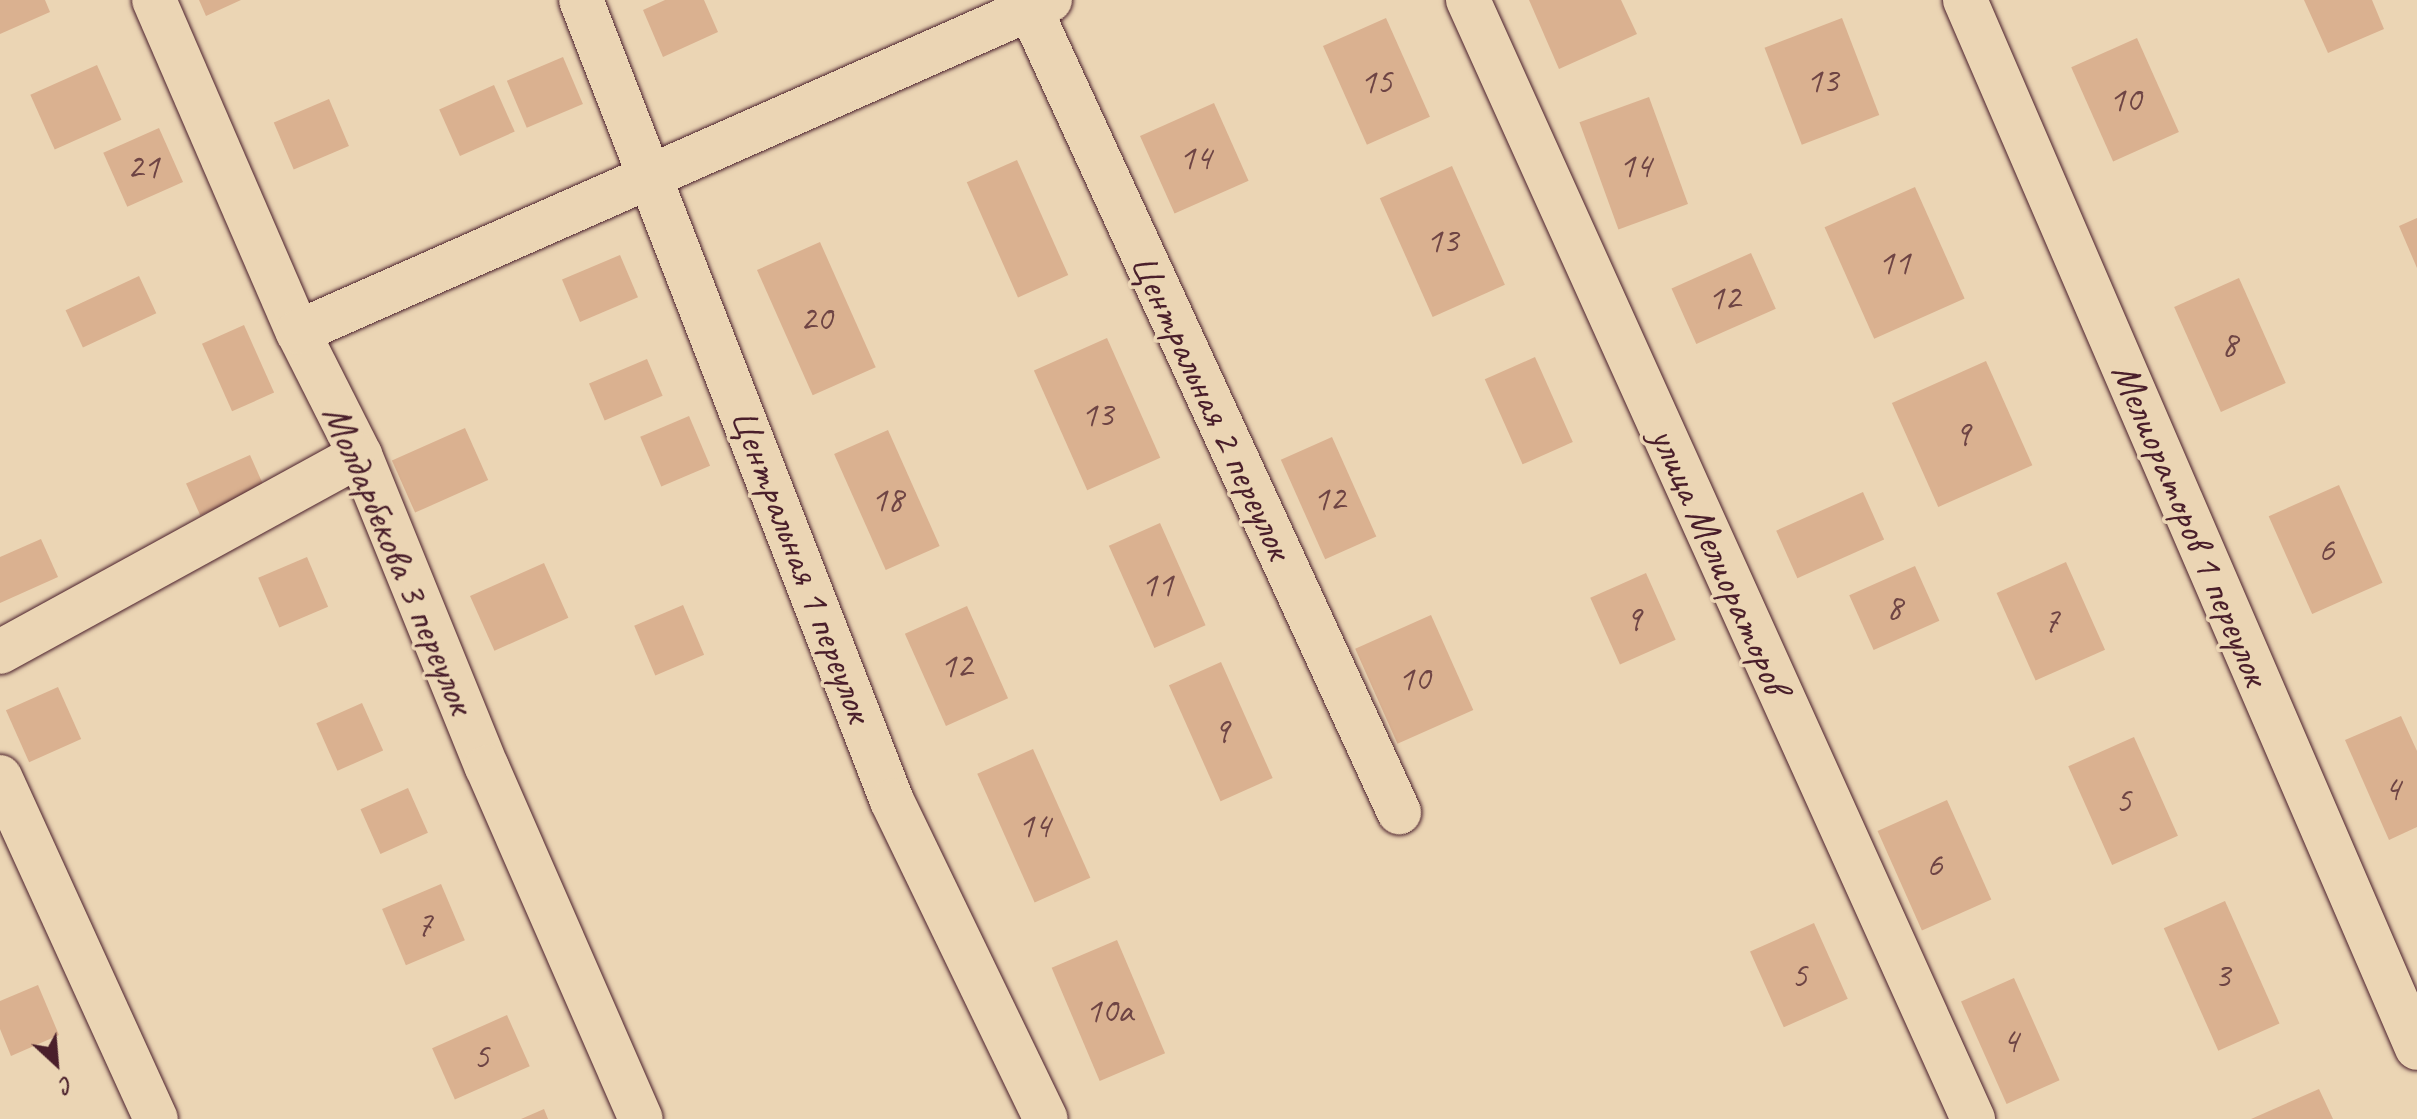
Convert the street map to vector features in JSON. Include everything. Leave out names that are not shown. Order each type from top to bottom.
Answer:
[{"type":"street","name":"Молдарбекова 3 переулок","points":[[154,0],[298,332],[360,455],[487,767],[641,1119]]},
{"type":"street","name":"Центральная 1 переулок","points":[[581,0],[653,176],[892,801],[1046,1119]]},
{"type":"street","name":"улица Мелиораторов","points":[[1468,0],[1973,1119]]},
{"type":"street","name":"Мелиораторов 1 переулок","points":[[1965,0],[2417,1048]]},
{"type":"street","points":[[298,332],[1035,3]]},
{"type":"street","name":"Центральная 2 переулок","points":[[1035,3],[1399,812]]},
{"type":"street","points":[[0,652],[360,455]]},
{"type":"street","points":[[0,777],[156,1119]]},
{"type":"building","points":[[0,0],[45,0],[50,12],[0,34]]},
{"type":"building","points":[[199,0],[241,0],[206,16]]},
{"type":"building","points":[[665,0],[704,0],[718,32],[663,57],[643,10]]},
{"type":"building","points":[[1529,0],[1621,0],[1637,34],[1559,69]]},
{"type":"building","points":[[2304,0],[2372,0],[2384,29],[2328,53]]},
{"type":"building","points":[[1386,18],[1430,117],[1367,145],[1323,46]]},
{"type":"building","points":[[1842,18],[1879,115],[1802,145],[1765,48]]},
{"type":"building","points":[[2137,38],[2179,132],[2113,161],[2071,67]]},
{"type":"building","points":[[563,57],[583,104],[527,128],[507,81]]},
{"type":"building","points":[[97,65],[121,120],[55,150],[30,95]]},
{"type":"building","points":[[494,85],[515,132],[460,156],[439,109]]},
{"type":"building","points":[[1649,97],[1688,204],[1618,229],[1579,122]]},
{"type":"building","points":[[329,99],[349,146],[294,169],[274,122]]},
{"type":"building","points":[[1214,103],[1249,181],[1175,214],[1140,136]]},
{"type":"building","points":[[159,128],[183,182],[127,207],[103,153]]},
{"type":"building","points":[[1017,160],[1068,275],[1018,297],[967,182]]},
{"type":"building","points":[[1452,166],[1505,285],[1433,317],[1380,198]]},
{"type":"building","points":[[1915,187],[1965,298],[1874,339],[1825,227]]},
{"type":"building","points":[[2417,218],[2417,268],[2399,226]]},
{"type":"building","points":[[820,242],[876,367],[813,395],[757,270]]},
{"type":"building","points":[[1751,253],[1776,309],[1696,344],[1672,288]]},
{"type":"building","points":[[620,255],[638,297],[580,322],[562,280]]},
{"type":"building","points":[[139,276],[156,313],[83,347],[66,310]]},
{"type":"building","points":[[2239,278],[2286,383],[2221,412],[2174,307]]},
{"type":"building","points":[[244,325],[274,393],[232,411],[202,344]]},
{"type":"building","points":[[1107,338],[1160,458],[1087,490],[1034,371]]},
{"type":"building","points":[[1535,357],[1573,442],[1523,464],[1485,379]]},
{"type":"building","points":[[647,359],[663,396],[605,420],[589,384]]},
{"type":"building","points":[[1986,361],[2032,465],[1938,507],[1892,403]]},
{"type":"building","points":[[689,416],[710,466],[661,486],[640,437]]},
{"type":"building","points":[[465,428],[488,480],[415,513],[392,461]]},
{"type":"building","points":[[888,430],[940,546],[886,570],[834,454]]},
{"type":"building","points":[[1332,437],[1376,537],[1325,559],[1281,460]]},
{"type":"building","points":[[250,455],[264,487],[200,515],[186,483]]},
{"type":"building","points":[[2339,485],[2383,583],[2312,614],[2269,516]]},
{"type":"building","points":[[1863,492],[1884,540],[1797,578],[1776,531]]},
{"type":"building","points":[[1160,523],[1206,625],[1154,648],[1109,546]]},
{"type":"building","points":[[41,539],[58,577],[0,603],[0,557]]},
{"type":"building","points":[[307,557],[328,607],[279,627],[258,578]]},
{"type":"building","points":[[2066,562],[2105,650],[2036,681],[1997,593]]},
{"type":"building","points":[[544,563],[568,618],[494,651],[470,596]]},
{"type":"building","points":[[1915,566],[1939,621],[1874,650],[1849,595]]},
{"type":"building","points":[[1646,573],[1676,640],[1620,664],[1590,598]]},
{"type":"building","points":[[683,605],[704,655],[655,675],[634,626]]},
{"type":"building","points":[[967,606],[1008,698],[946,726],[905,634]]},
{"type":"building","points":[[1431,615],[1473,710],[1397,744],[1355,649]]},
{"type":"building","points":[[1221,662],[1273,778],[1221,801],[1169,685]]},
{"type":"building","points":[[58,687],[81,739],[29,762],[6,710]]},
{"type":"building","points":[[362,703],[383,751],[337,771],[316,723]]},
{"type":"building","points":[[2401,716],[2417,751],[2417,827],[2389,840],[2345,740]]},
{"type":"building","points":[[2134,737],[2178,836],[2112,865],[2068,766]]},
{"type":"building","points":[[1033,749],[1090,878],[1035,903],[977,774]]},
{"type":"building","points":[[408,788],[428,833],[380,854],[360,809]]},
{"type":"building","points":[[1947,800],[1991,900],[1922,930],[1878,831]]},
{"type":"building","points":[[441,884],[465,940],[406,965],[382,909]]},
{"type":"building","points":[[2225,901],[2280,1023],[2218,1051],[2164,928]]},
{"type":"building","points":[[1814,923],[1848,999],[1784,1027],[1750,951]]},
{"type":"building","points":[[1117,940],[1165,1053],[1100,1081],[1052,968]]},
{"type":"building","points":[[2014,978],[2060,1080],[2007,1104],[1961,1002]]},
{"type":"building","points":[[38,985],[59,1035],[11,1056],[0,1029],[0,1001]]},
{"type":"building","points":[[507,1015],[530,1066],[455,1100],[432,1048]]},
{"type":"building","points":[[2319,1089],[2333,1119],[2251,1119]]},
{"type":"building","points":[[544,1109],[548,1119],[521,1119]]}]
